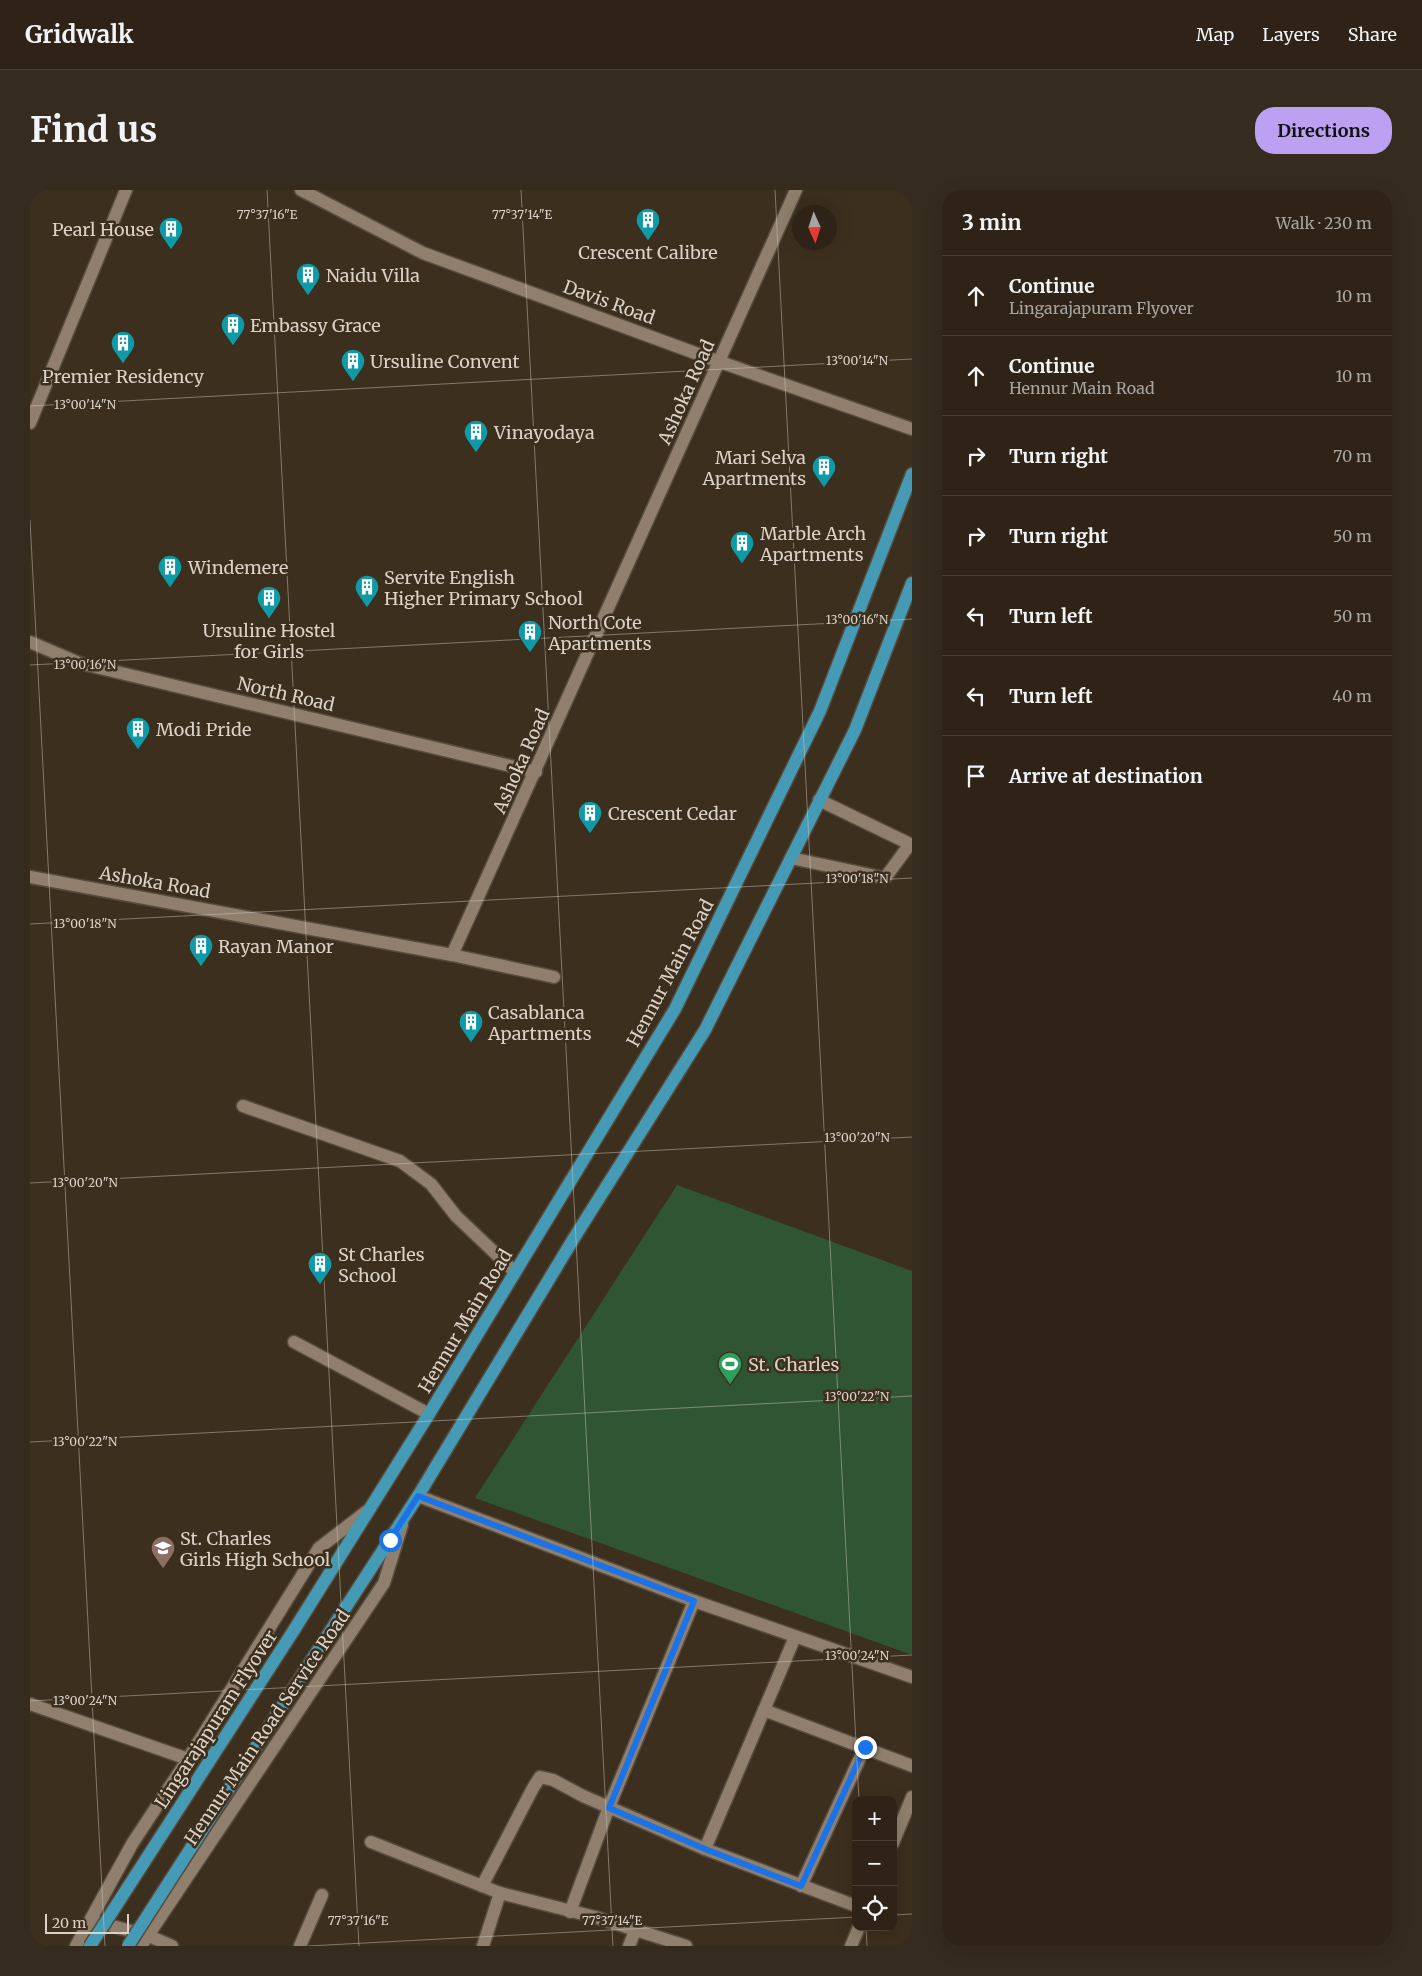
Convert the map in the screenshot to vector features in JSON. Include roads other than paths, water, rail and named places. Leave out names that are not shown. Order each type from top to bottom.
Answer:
[{"type":"main road","name":"Hennur Main Road","points":[[369,1510],[675,1009],[820,711],[912,474]]},
{"type":"main road","points":[[128,1946],[418,1496],[574,1238],[705,1030],[855,730],[912,583]]},
{"type":"main road","name":"Lingarajapuram Flyover","points":[[90,1946],[294,1630],[369,1510]]},
{"type":"street","points":[[30,424],[126,190]]},
{"type":"street","name":"Davis Road","points":[[301,190],[423,253],[912,429]]},
{"type":"street","name":"Ashoka Road","points":[[30,877],[452,955],[536,772],[796,190]]},
{"type":"street","name":"North Road","points":[[30,642],[79,662],[536,772]]},
{"type":"street","points":[[791,858],[885,878],[910,844],[819,800]]},
{"type":"street","points":[[452,955],[554,977]]},
{"type":"street","points":[[243,1106],[400,1161],[431,1184],[456,1216],[515,1272]]},
{"type":"street","points":[[294,1342],[429,1414]]},
{"type":"street","points":[[418,1496],[694,1601],[912,1676]]},
{"type":"street","points":[[76,1946],[132,1844],[188,1759],[319,1548],[369,1510]]},
{"type":"street","name":"Hennur Main Road Service Road","points":[[145,1941],[384,1583],[403,1519]]},
{"type":"street","points":[[570,1912],[609,1808],[694,1601]]},
{"type":"street","points":[[705,1849],[795,1637]]},
{"type":"street","points":[[30,1704],[188,1759]]},
{"type":"street","points":[[764,1710],[912,1766]]},
{"type":"street","points":[[801,1886],[865,1747]]},
{"type":"street","points":[[482,1886],[540,1777],[553,1780],[609,1808],[705,1849],[852,1905]]},
{"type":"street","points":[[894,1841],[912,1797]]},
{"type":"street","points":[[371,1842],[500,1893],[595,1917],[686,1946]]},
{"type":"street","points":[[483,1946],[500,1893]]},
{"type":"street","points":[[300,1946],[322,1895]]},
{"type":"street","points":[[90,1920],[145,1941],[172,1946]]},
{"type":"street","points":[[629,1946],[635,1931]]},
{"type":"street","points":[[851,1946],[857,1931]]},
{"type":"place","name":"Crescent Calibre","points":[[648,241]]},
{"type":"place","name":"Pearl House","points":[[171,250]]},
{"type":"place","name":"Naidu Villa","points":[[308,296]]},
{"type":"place","name":"Embassy Grace","points":[[233,346]]},
{"type":"place","name":"Premier Residency","points":[[123,364]]},
{"type":"place","name":"Ursuline Convent","points":[[353,382]]},
{"type":"place","name":"Vinayodaya","points":[[476,453]]},
{"type":"place","name":"Mari Selva Apartments","points":[[824,488]]},
{"type":"place","name":"Marble Arch Apartments","points":[[742,564]]},
{"type":"place","name":"Windemere","points":[[170,588]]},
{"type":"place","name":"Servite English Higher Primary School","points":[[367,608]]},
{"type":"place","name":"Ursuline Hostel for Girls","points":[[269,619]]},
{"type":"place","name":"North Cote Apartments","points":[[530,653]]},
{"type":"place","name":"Modi Pride","points":[[138,750]]},
{"type":"place","name":"Crescent Cedar","points":[[590,834]]},
{"type":"place","name":"Rayan Manor","points":[[201,967]]},
{"type":"place","name":"Casablanca Apartments","points":[[471,1043]]},
{"type":"place","name":"St Charles School","points":[[320,1285]]},
{"type":"place","name":"St. Charles","points":[[730,1385]]},
{"type":"place","name":"St. Charles Girls High School","points":[[163,1569]]}]
